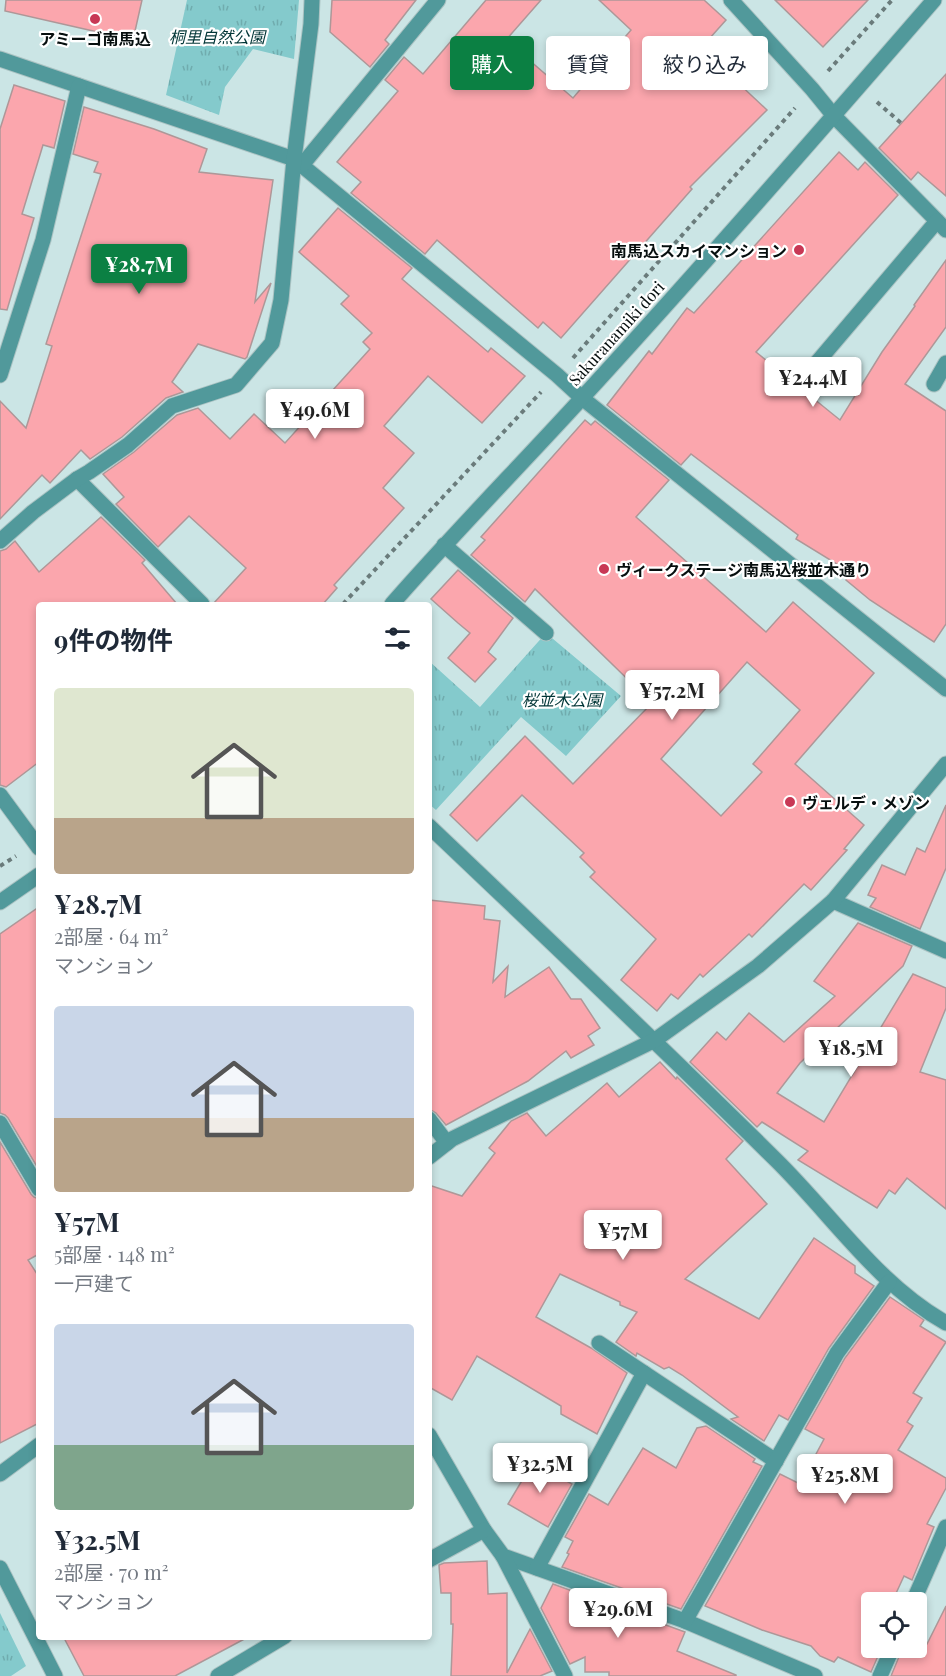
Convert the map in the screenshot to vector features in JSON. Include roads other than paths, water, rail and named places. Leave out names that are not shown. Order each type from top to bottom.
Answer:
[{"type":"street","points":[[0,541],[33,512],[77,479],[128,445],[172,406],[236,386],[272,343],[281,300],[298,162],[312,0]]},
{"type":"street","points":[[298,162],[438,0]]},
{"type":"street","points":[[730,0],[834,116],[942,225],[814,366]]},
{"type":"street","name":"Sakuranamiki dori","points":[[394,602],[582,398],[834,116],[934,0]]},
{"type":"street","points":[[0,59],[298,162],[582,398],[946,690]]},
{"type":"street","points":[[0,375],[44,240],[79,86]]},
{"type":"street","points":[[934,384],[946,363]]},
{"type":"street","points":[[77,479],[200,602]]},
{"type":"street","points":[[444,545],[546,633]]},
{"type":"street","points":[[432,1155],[453,1138],[654,1040],[758,966],[832,901],[946,764]]},
{"type":"street","points":[[0,795],[36,844]]},
{"type":"street","points":[[432,829],[654,1040],[785,1169],[889,1282],[927,1313],[946,1323]]},
{"type":"street","points":[[0,902],[36,877]]},
{"type":"street","points":[[832,901],[946,951]]},
{"type":"street","points":[[0,1123],[36,1184]]},
{"type":"street","points":[[432,1123],[447,1143]]},
{"type":"street","points":[[685,1621],[837,1353],[889,1282]]},
{"type":"street","points":[[599,1343],[776,1461]]},
{"type":"street","points":[[537,1568],[644,1373]]},
{"type":"street","points":[[432,1440],[484,1530],[503,1556],[565,1676]]},
{"type":"street","points":[[0,1474],[36,1447]]},
{"type":"street","points":[[917,1592],[946,1527]]},
{"type":"street","points":[[432,1558],[484,1530]]},
{"type":"street","points":[[503,1556],[685,1621],[815,1676]]},
{"type":"street","points":[[0,1568],[36,1639]]},
{"type":"street","points":[[37,1640],[55,1676]]},
{"type":"street","points":[[218,1676],[279,1640]]},
{"type":"street","points":[[880,1676],[888,1658]]},
{"type":"place","name":"アミーゴ南馬込","points":[[95,19]]},
{"type":"place","name":"南馬込スカイマンション","points":[[799,250]]},
{"type":"place","name":"ヴィークステージ南馬込桜並木通り","points":[[604,569]]},
{"type":"place","name":"ヴェルデ・メゾン","points":[[790,802]]},
{"type":"park label","name":"桐里自然公園","points":[[217,36]]},
{"type":"park label","name":"桜並木公園","points":[[562,699]]}]
